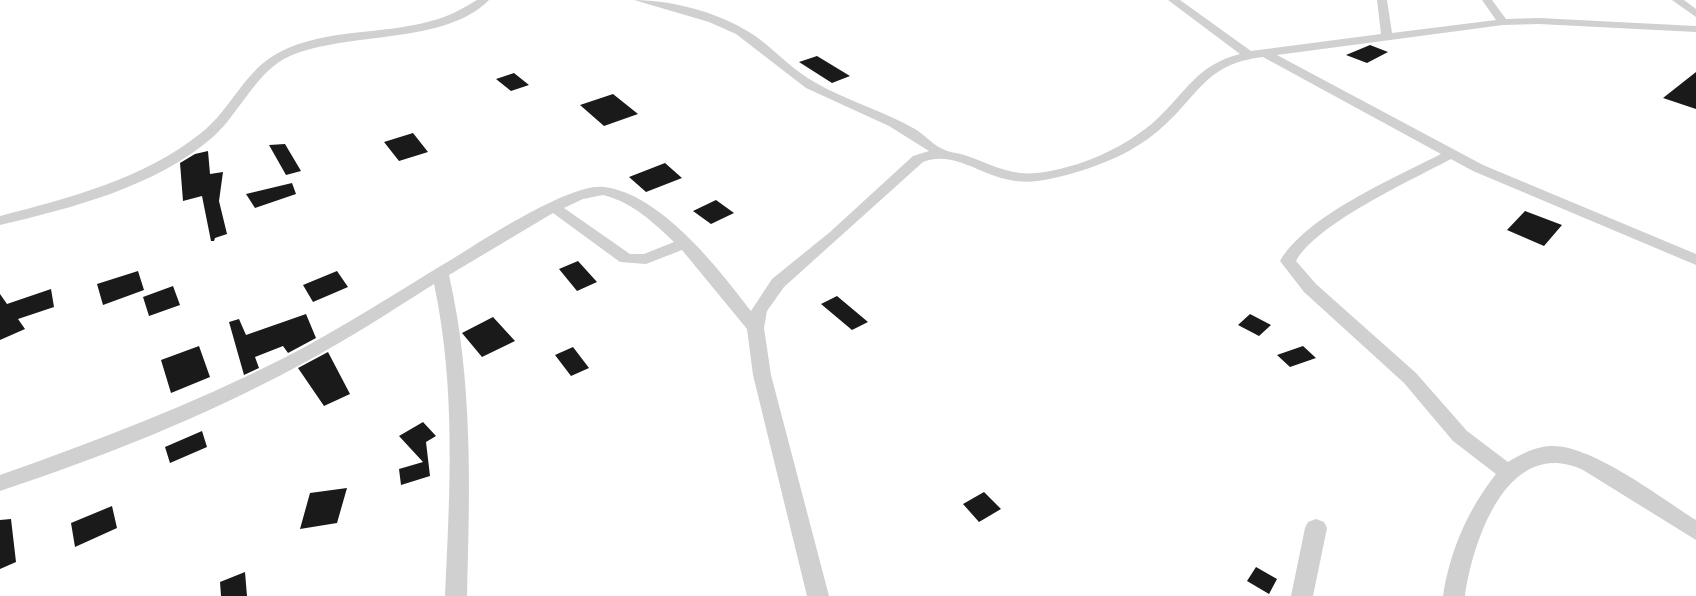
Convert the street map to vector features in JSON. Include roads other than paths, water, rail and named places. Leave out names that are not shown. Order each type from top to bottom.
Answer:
[{"type":"street","points":[[0,221],[68,202],[117,184],[188,148],[221,123],[271,62],[284,53],[350,36],[389,34],[414,29],[454,17],[484,0]]},
{"type":"street","points":[[639,0],[689,13],[738,31],[810,84],[899,125],[940,153],[1018,177],[1039,176],[1084,166],[1106,158],[1143,136],[1160,122],[1212,68],[1231,58],[1503,22],[1558,22],[1696,29]]},
{"type":"street","points":[[1173,0],[1249,55]]},
{"type":"street","points":[[1382,0],[1387,36]]},
{"type":"street","points":[[1487,0],[1503,22]]},
{"type":"street","points":[[1677,0],[1696,14]]},
{"type":"street","points":[[1265,53],[1451,154],[1522,188],[1696,260]]},
{"type":"street","points":[[818,596],[762,375],[755,328],[759,311],[777,283],[835,235],[909,166],[924,156],[940,153]]},
{"type":"street","points":[[1451,154],[1345,213],[1293,249],[1288,261],[1310,288],[1410,378],[1452,428],[1508,472]]},
{"type":"street","points":[[0,483],[158,424],[233,391],[291,362],[348,330],[440,272],[555,208],[585,194],[610,191],[637,205],[684,244],[719,280],[755,328]]},
{"type":"street","points":[[555,208],[626,259],[646,259],[684,244]]},
{"type":"street","points":[[440,272],[455,348],[459,503],[456,596]]},
{"type":"street","points":[[1454,596],[1461,560],[1473,527],[1508,472],[1527,459],[1543,454],[1558,453],[1572,456],[1611,476],[1696,531]]},
{"type":"street","points":[[1302,596],[1316,528]]}]
